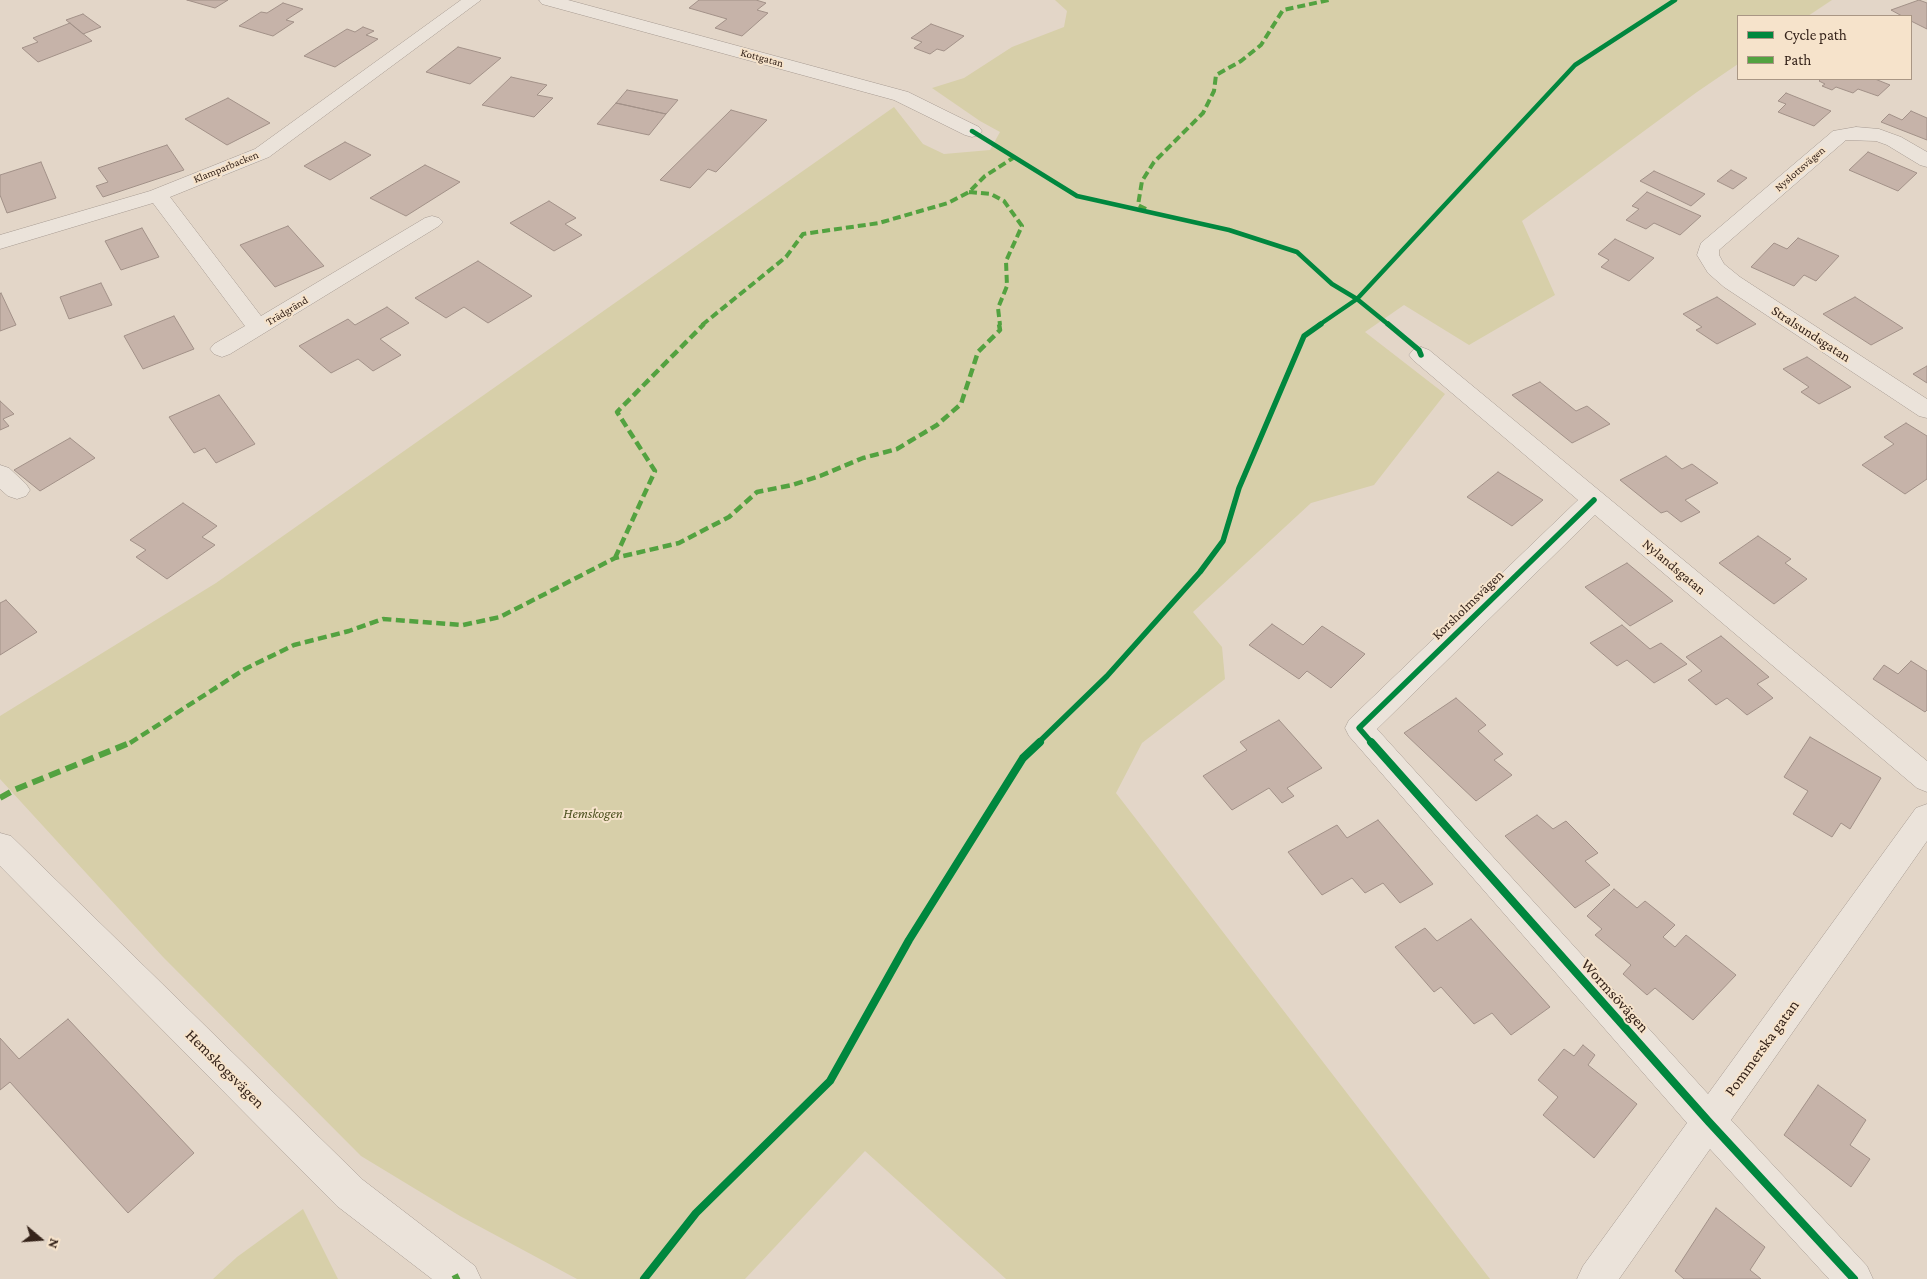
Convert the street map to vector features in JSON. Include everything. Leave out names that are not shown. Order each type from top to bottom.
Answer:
[{"type":"street","name":"Klamparbacken","points":[[0,242],[157,195],[262,153],[472,0]]},
{"type":"street","name":"Kottgatan","points":[[548,0],[900,96],[972,131]]},
{"type":"street","name":"Nyslottsvägen","points":[[1709,248],[1840,135],[1856,132],[1879,135],[1894,141],[1927,160]]},
{"type":"street","name":"Trädgränd","points":[[157,195],[258,328],[432,222]]},
{"type":"street","name":"Stralsundsgatan","points":[[1709,248],[1708,255],[1716,268],[1732,282],[1927,410]]},
{"type":"street","points":[[222,350],[258,328]]},
{"type":"street","name":"Nylandsgatan","points":[[1422,355],[1927,779]]},
{"type":"street","name":"Korsholmsvägen","points":[[1359,728],[1594,500]]},
{"type":"street","name":"Wormsövägen","points":[[1359,728],[1709,1122],[1854,1279]]},
{"type":"street","name":"Pommerska gatan","points":[[1596,1279],[1927,817]]},
{"type":"street","name":"Hemskogsvägen","points":[[0,846],[350,1193],[462,1279]]},
{"type":"green space","name":"Hemskogen","points":[[1055,0],[1832,0],[1810,15],[1737,15],[1737,65],[1522,221],[1555,295],[1469,345],[1404,305],[1365,332],[1445,394],[1374,485],[1311,503],[1193,612],[1222,647],[1225,679],[1142,743],[1116,793],[1490,1279],[1006,1279],[865,1151],[745,1279],[577,1279],[460,1216],[361,1156],[163,957],[0,779],[0,716],[216,583],[894,107],[923,144],[944,154],[990,150],[1000,132],[980,121],[932,88],[964,78],[1012,47],[1064,27],[1067,11]]},
{"type":"green space","points":[[303,1209],[338,1279],[213,1279],[237,1257]]},
{"type":"building","points":[[187,0],[228,0],[215,8]]},
{"type":"building","points":[[699,0],[756,0],[766,3],[757,10],[768,13],[742,36],[715,28],[727,19],[689,8]]},
{"type":"building","points":[[1919,0],[1927,3],[1927,29],[1912,22],[1912,15],[1900,15],[1891,10]]},
{"type":"building","points":[[283,3],[303,9],[286,20],[294,22],[273,36],[239,26],[261,12],[267,13]]},
{"type":"building","points":[[83,14],[101,27],[83,34],[66,20]]},
{"type":"building","points":[[70,23],[92,41],[38,62],[22,48],[38,42],[33,38]]},
{"type":"building","points":[[931,24],[964,36],[944,51],[937,49],[930,54],[914,48],[922,42],[911,38]]},
{"type":"building","points":[[363,27],[374,31],[366,35],[378,39],[335,67],[304,56],[347,29],[355,32]]},
{"type":"building","points":[[458,47],[501,58],[470,84],[426,72]]},
{"type":"building","points":[[511,77],[547,85],[537,95],[553,98],[534,117],[482,105]]},
{"type":"building","points":[[1878,80],[1890,85],[1878,96],[1858,89],[1853,93],[1836,87],[1832,90],[1822,86],[1825,84],[1819,81]]},
{"type":"building","points":[[627,90],[678,100],[666,114],[616,103]]},
{"type":"building","points":[[1786,93],[1831,111],[1814,126],[1778,112],[1786,104],[1778,101]]},
{"type":"building","points":[[228,98],[270,123],[227,145],[185,119]]},
{"type":"building","points":[[616,103],[666,114],[649,135],[597,124]]},
{"type":"building","points":[[731,110],[767,120],[716,172],[708,169],[690,188],[660,180]]},
{"type":"building","points":[[1911,111],[1927,118],[1927,140],[1881,122],[1889,114],[1902,120]]},
{"type":"building","points":[[345,142],[371,155],[330,180],[304,166]]},
{"type":"building","points":[[167,145],[184,170],[103,197],[96,186],[108,182],[98,168]]},
{"type":"building","points":[[1868,152],[1917,173],[1898,191],[1849,170]]},
{"type":"building","points":[[41,162],[56,198],[7,213],[0,195],[0,175]]},
{"type":"building","points":[[425,165],[460,182],[406,216],[370,198]]},
{"type":"building","points":[[1731,170],[1747,178],[1733,189],[1717,181]]},
{"type":"building","points":[[1654,171],[1705,194],[1691,206],[1640,181]]},
{"type":"building","points":[[1647,192],[1701,216],[1680,235],[1654,223],[1646,229],[1626,220],[1639,209],[1632,206]]},
{"type":"building","points":[[549,201],[576,218],[565,224],[582,235],[554,251],[510,223]]},
{"type":"building","points":[[288,226],[324,266],[275,287],[240,245]]},
{"type":"building","points":[[142,228],[159,257],[121,270],[105,241]]},
{"type":"building","points":[[1798,238],[1839,256],[1816,281],[1804,275],[1794,286],[1751,267],[1774,243],[1787,249]]},
{"type":"building","points":[[1615,239],[1654,258],[1629,281],[1601,267],[1609,260],[1598,254]]},
{"type":"building","points":[[478,261],[532,296],[488,323],[464,307],[446,318],[415,298]]},
{"type":"building","points":[[101,283],[112,305],[69,319],[60,297]]},
{"type":"building","points":[[0,294],[16,325],[0,331]]},
{"type":"building","points":[[1717,297],[1756,324],[1717,344],[1696,330],[1702,327],[1683,314]]},
{"type":"building","points":[[1855,297],[1903,328],[1871,345],[1823,314]]},
{"type":"building","points":[[387,307],[409,323],[380,339],[401,355],[373,371],[358,359],[331,373],[299,346],[348,319],[355,325]]},
{"type":"building","points":[[174,316],[194,349],[143,369],[124,336]]},
{"type":"building","points":[[1807,357],[1851,387],[1819,404],[1801,392],[1809,387],[1783,369]]},
{"type":"building","points":[[1927,366],[1927,383],[1913,374]]},
{"type":"building","points":[[1540,382],[1576,411],[1587,406],[1610,424],[1572,443],[1512,395]]},
{"type":"building","points":[[219,395],[255,444],[216,463],[205,448],[194,453],[169,417]]},
{"type":"building","points":[[0,401],[14,414],[3,419],[9,426],[0,430]]},
{"type":"building","points":[[1906,423],[1927,436],[1927,479],[1905,494],[1862,465],[1894,444],[1884,437]]},
{"type":"building","points":[[70,438],[95,458],[40,491],[14,470]]},
{"type":"building","points":[[1666,456],[1682,469],[1692,464],[1718,483],[1685,500],[1700,512],[1681,522],[1667,511],[1661,513],[1620,480]]},
{"type":"building","points":[[1498,472],[1543,500],[1512,526],[1467,497]]},
{"type":"building","points":[[183,503],[217,526],[202,537],[215,545],[167,579],[136,557],[146,550],[130,540]]},
{"type":"building","points":[[1758,536],[1791,559],[1785,563],[1807,579],[1774,604],[1719,563]]},
{"type":"building","points":[[1627,563],[1673,601],[1630,626],[1585,587]]},
{"type":"building","points":[[6,600],[37,632],[0,655],[0,603]]},
{"type":"building","points":[[1272,624],[1303,645],[1322,626],[1365,654],[1331,688],[1307,671],[1299,679],[1249,645]]},
{"type":"building","points":[[1622,625],[1650,649],[1661,643],[1687,664],[1654,683],[1627,660],[1617,666],[1590,643]]},
{"type":"building","points":[[1721,636],[1769,677],[1757,684],[1773,698],[1747,715],[1727,698],[1716,705],[1688,680],[1702,671],[1686,657]]},
{"type":"building","points":[[1911,661],[1927,671],[1927,710],[1925,712],[1873,679],[1884,665],[1898,674]]},
{"type":"building","points":[[1456,698],[1486,725],[1478,731],[1503,754],[1494,760],[1512,775],[1476,801],[1404,733]]},
{"type":"building","points":[[1279,720],[1322,768],[1287,788],[1294,796],[1282,803],[1269,788],[1232,810],[1203,776],[1247,750],[1240,742]]},
{"type":"building","points":[[1810,737],[1881,778],[1850,829],[1841,823],[1832,837],[1793,814],[1808,791],[1784,777]]},
{"type":"building","points":[[1537,815],[1553,829],[1566,821],[1598,853],[1585,861],[1610,885],[1575,908],[1505,836]]},
{"type":"building","points":[[1378,820],[1433,884],[1400,903],[1383,883],[1365,893],[1352,878],[1322,895],[1288,852],[1337,825],[1347,838]]},
{"type":"building","points":[[1614,889],[1637,908],[1645,901],[1675,925],[1663,937],[1675,947],[1686,935],[1736,975],[1693,1020],[1655,988],[1647,995],[1623,974],[1631,965],[1595,935],[1602,929],[1587,916]]},
{"type":"building","points":[[1471,919],[1550,1007],[1511,1035],[1492,1013],[1474,1024],[1441,987],[1434,992],[1395,947],[1425,928],[1437,941]]},
{"type":"building","points":[[68,1019],[194,1153],[128,1213],[10,1082],[0,1090],[0,1038],[19,1059]]},
{"type":"building","points":[[1583,1045],[1595,1055],[1588,1065],[1637,1104],[1594,1158],[1543,1115],[1558,1097],[1538,1080],[1564,1049],[1574,1056]]},
{"type":"building","points":[[1818,1085],[1866,1120],[1850,1145],[1870,1159],[1851,1187],[1784,1135]]},
{"type":"building","points":[[1716,1208],[1765,1247],[1750,1270],[1761,1279],[1684,1279],[1675,1271]]},
{"type":"marked path","points":[[1146,209],[1138,205],[1142,181],[1154,162],[1203,113],[1214,91],[1216,75],[1241,61],[1261,45],[1283,10],[1329,0]]},
{"type":"marked path","points":[[615,558],[655,471],[617,412],[693,333],[786,257],[803,234],[879,223],[948,203],[969,192],[985,176],[1013,158]]},
{"type":"marked path","points":[[0,798],[14,790],[127,745],[245,669],[294,645],[349,631],[383,619],[463,625],[500,617],[615,558],[679,543],[729,517],[757,492],[792,485],[820,476],[863,458],[897,449],[937,425],[961,404],[978,352],[1000,330],[998,308],[1007,286],[1006,261],[1022,226],[1004,201],[991,194],[969,192]]},
{"type":"marked path","points":[[453,1279],[459,1276]]},
{"type":"cycle path","points":[[644,1279],[696,1213],[830,1081],[909,940],[1023,758],[1107,676],[1200,572],[1223,541],[1239,488],[1304,336],[1357,299],[1575,65],[1675,0]]},
{"type":"cycle path","points":[[972,131],[1077,196],[1229,230],[1297,252],[1332,284],[1357,299],[1419,350],[1421,355]]},
{"type":"cycle path","points":[[1594,500],[1359,728],[1709,1122],[1854,1279]]}]
